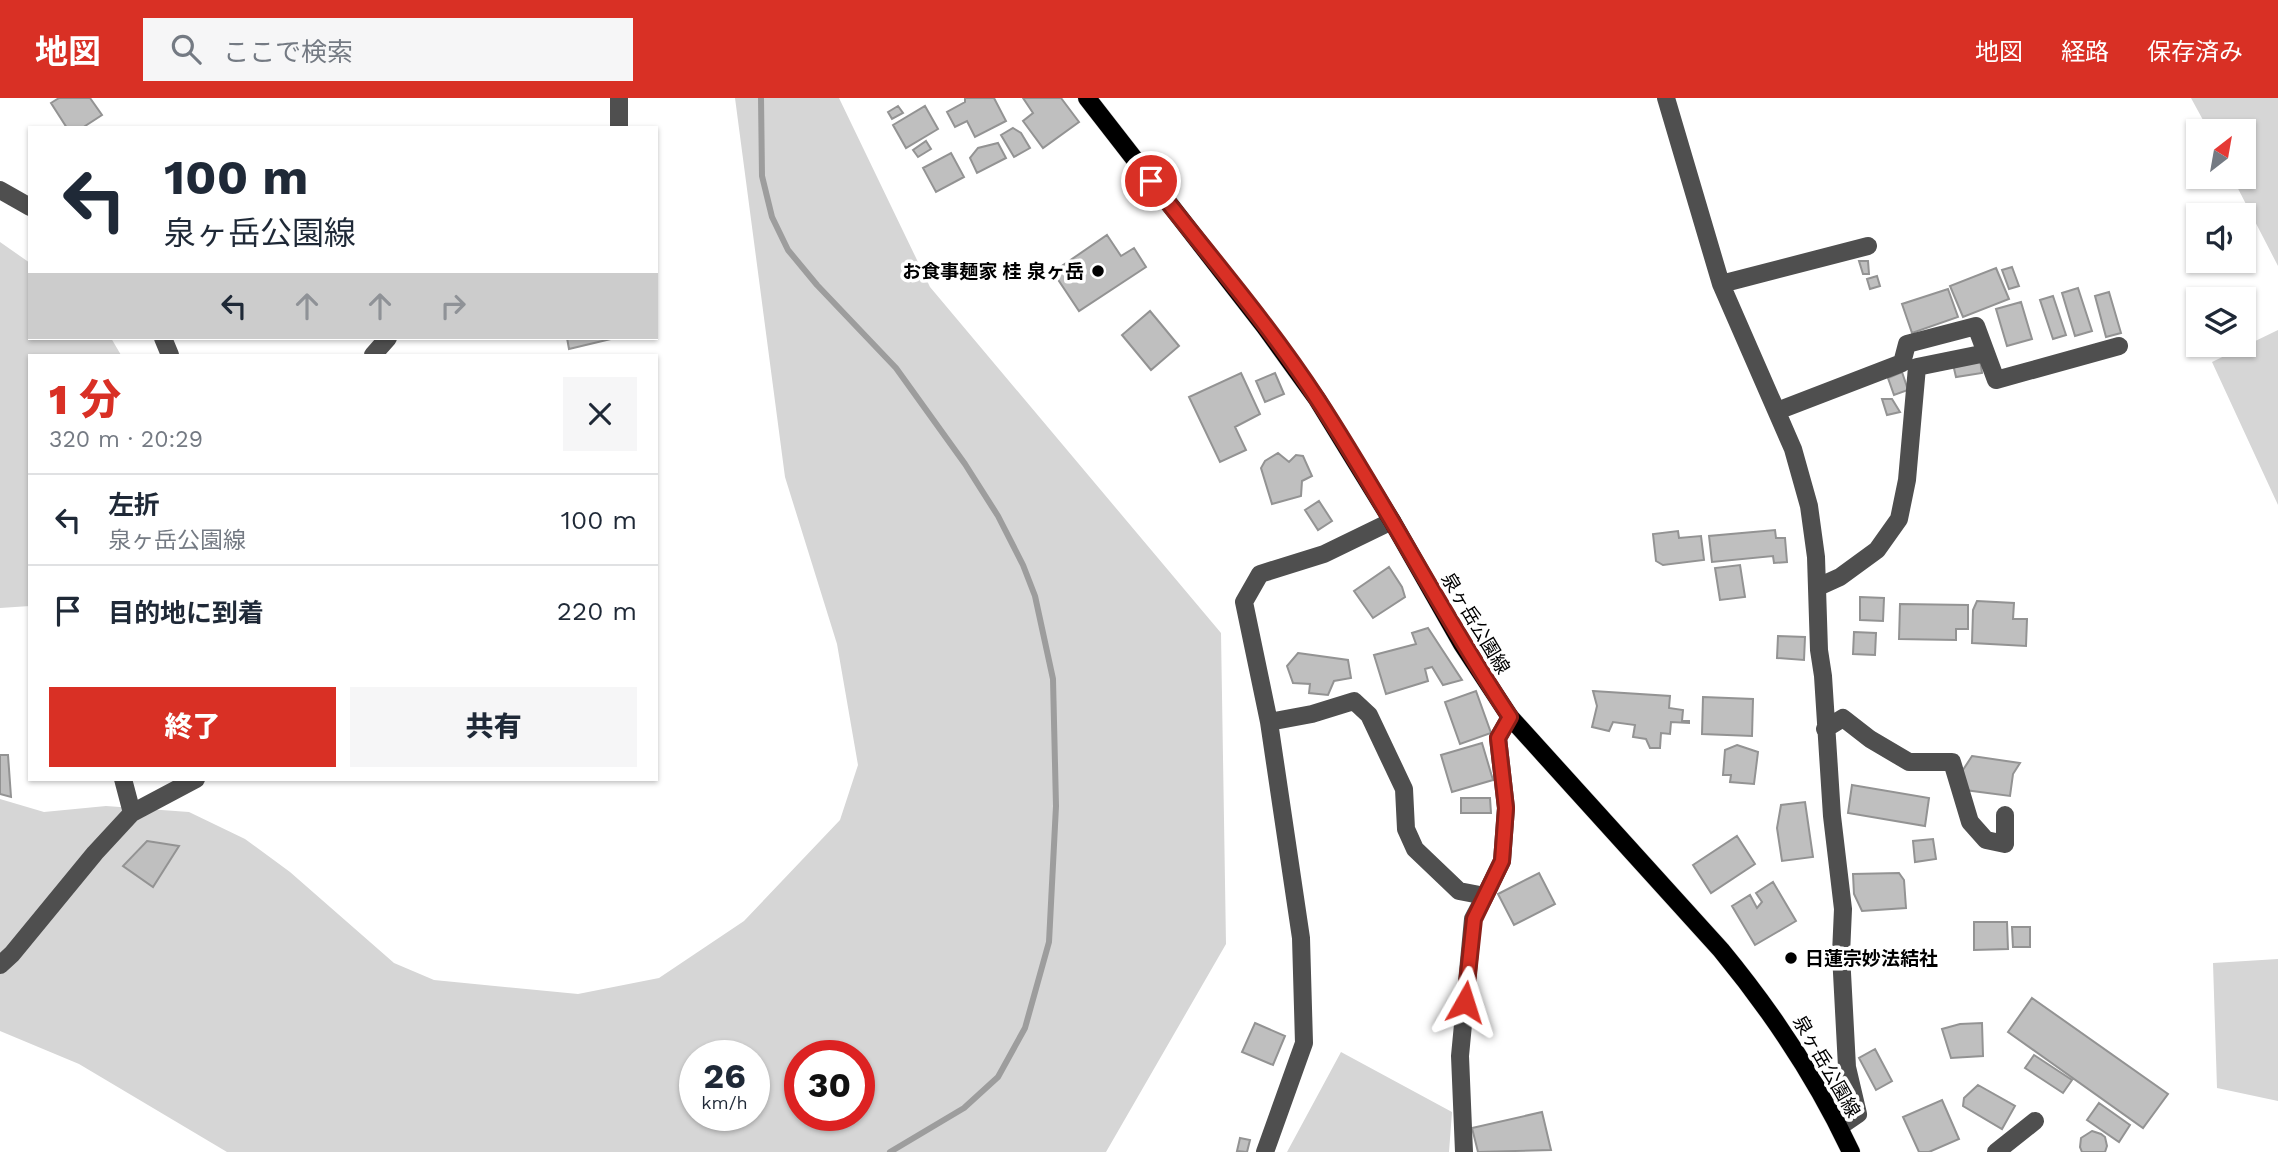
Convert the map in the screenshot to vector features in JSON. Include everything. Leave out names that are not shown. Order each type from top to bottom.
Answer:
[{"type":"main road","name":"泉ヶ岳公園線","points":[[1087,98],[1310,388],[1392,521],[1462,645],[1510,717],[1749,984],[1782,1029],[1851,1152]]},
{"type":"street","points":[[619,98],[619,126]]},
{"type":"street","points":[[1666,98],[1721,285],[1793,449],[1809,506],[1818,587],[1825,730],[1843,909],[1841,954],[1847,1067],[1858,1114],[1839,1127]]},
{"type":"street","points":[[0,190],[28,206]]},
{"type":"street","points":[[1721,285],[1868,246]]},
{"type":"street","points":[[1777,411],[1902,363],[1907,344],[1976,326],[1996,380],[2119,346]]},
{"type":"street","points":[[374,354],[386,340]]},
{"type":"street","points":[[1818,587],[1840,577],[1877,550],[1899,519],[1907,480],[1917,367],[1986,353]]},
{"type":"street","points":[[1265,1152],[1304,1044],[1301,939],[1269,722],[1244,603],[1260,574],[1324,554],[1392,521]]},
{"type":"street","points":[[1269,722],[1312,714],[1354,701],[1369,715],[1404,789],[1406,829],[1415,849],[1459,891],[1485,896]]},
{"type":"street","points":[[1464,1152],[1460,1056],[1474,919],[1502,861],[1506,808],[1498,738],[1510,717]]},
{"type":"street","points":[[1825,730],[1843,718],[1870,739],[1909,762],[1952,762],[1970,822],[1986,840],[2006,844],[2005,815]]},
{"type":"street","points":[[124,781],[132,813]]},
{"type":"street","points":[[0,965],[132,813],[192,781]]},
{"type":"street","points":[[1996,1152],[2035,1121]]},
{"type":"shaded area","points":[[735,98],[839,98],[930,287],[1221,633],[1226,944],[1106,1152],[227,1152],[79,1064],[0,1031],[0,799],[44,812],[106,806],[189,812],[245,839],[290,872],[394,963],[434,980],[578,994],[659,978],[744,921],[840,820],[858,765],[837,644],[785,477]]},
{"type":"shaded area","points":[[2191,98],[2278,98],[2278,266],[2256,223],[2256,203],[2245,203],[2238,189],[2256,189],[2256,119],[2202,119]]},
{"type":"shaded area","points":[[0,242],[28,262],[28,340],[112,340],[120,354],[28,354],[28,606],[0,608]]},
{"type":"shaded area","points":[[2278,330],[2278,505],[2212,362],[2222,357],[2256,357],[2256,341]]},
{"type":"shaded area","points":[[2278,959],[2278,1101],[2217,1088],[2213,963]]},
{"type":"shaded area","points":[[1341,1052],[1452,1112],[1449,1152],[1287,1152]]},
{"type":"building","points":[[59,98],[90,98],[102,115],[85,126],[66,126],[51,103]]},
{"type":"building","points":[[965,98],[994,98],[1006,121],[975,137],[967,121],[955,127],[947,112],[965,102]]},
{"type":"building","points":[[1023,98],[1061,98],[1079,122],[1043,148],[1023,121],[1033,113]]},
{"type":"building","points":[[898,106],[903,113],[892,119],[888,112]]},
{"type":"building","points":[[925,106],[938,129],[906,148],[893,125]]},
{"type":"building","points":[[1013,128],[1021,133],[1030,148],[1014,157],[1001,135]]},
{"type":"building","points":[[926,141],[931,149],[918,157],[913,150]]},
{"type":"building","points":[[998,143],[1006,158],[977,173],[970,158],[978,148]]},
{"type":"building","points":[[951,153],[964,177],[936,192],[923,168]]},
{"type":"building","points":[[1107,235],[1121,256],[1134,248],[1146,267],[1079,311],[1053,272]]},
{"type":"building","points":[[1859,261],[1868,261],[1869,274],[1863,274]]},
{"type":"building","points":[[2012,267],[2019,286],[2009,289],[2002,270]]},
{"type":"building","points":[[1996,268],[2009,299],[1963,317],[1950,286]]},
{"type":"building","points":[[1877,276],[1880,286],[1870,289],[1867,279]]},
{"type":"building","points":[[2078,288],[2092,331],[2075,336],[2062,293]]},
{"type":"building","points":[[1948,289],[1958,317],[1912,333],[1902,304]]},
{"type":"building","points":[[2109,292],[2121,333],[2106,337],[2095,296]]},
{"type":"building","points":[[2053,296],[2066,335],[2053,339],[2040,300]]},
{"type":"building","points":[[2021,302],[2032,339],[2007,346],[1996,309]]},
{"type":"building","points":[[1150,311],[1179,346],[1151,370],[1122,335]]},
{"type":"building","points":[[567,340],[607,340],[569,349]]},
{"type":"building","points":[[1980,359],[1982,373],[1956,377],[1953,364]]},
{"type":"building","points":[[1902,372],[1908,390],[1894,395],[1888,378]]},
{"type":"building","points":[[1241,373],[1260,414],[1235,427],[1246,450],[1220,462],[1189,397]]},
{"type":"building","points":[[1275,373],[1284,394],[1265,402],[1256,381]]},
{"type":"building","points":[[1882,399],[1892,399],[1900,412],[1887,415]]},
{"type":"building","points":[[1278,453],[1289,462],[1296,455],[1303,456],[1312,476],[1302,481],[1301,496],[1272,504],[1261,468],[1265,461]]},
{"type":"building","points":[[1319,501],[1332,521],[1318,530],[1305,510]]},
{"type":"building","points":[[1775,530],[1776,538],[1785,538],[1787,562],[1774,563],[1773,556],[1712,562],[1709,536]]},
{"type":"building","points":[[1678,531],[1679,538],[1701,536],[1704,560],[1663,565],[1656,561],[1653,534]]},
{"type":"building","points":[[1740,565],[1745,597],[1720,600],[1715,568]]},
{"type":"building","points":[[1389,567],[1405,597],[1373,618],[1354,591]]},
{"type":"building","points":[[1860,597],[1884,598],[1883,621],[1860,620]]},
{"type":"building","points":[[1977,601],[2014,603],[2013,619],[2027,619],[2026,646],[1972,643],[1973,610]]},
{"type":"building","points":[[1900,604],[1968,605],[1968,629],[1956,629],[1956,640],[1899,639]]},
{"type":"building","points":[[1428,628],[1462,680],[1443,685],[1432,667],[1425,669],[1428,681],[1386,694],[1374,655],[1416,644],[1412,633]]},
{"type":"building","points":[[1854,632],[1876,633],[1875,655],[1853,654]]},
{"type":"building","points":[[1778,636],[1805,637],[1804,660],[1777,658]]},
{"type":"building","points":[[1298,653],[1348,660],[1351,678],[1334,681],[1328,695],[1309,693],[1310,684],[1293,683],[1287,666]]},
{"type":"building","points":[[1476,691],[1491,733],[1460,744],[1445,702]]},
{"type":"building","points":[[1593,691],[1670,696],[1669,708],[1683,710],[1682,721],[1689,723],[1671,722],[1670,734],[1661,733],[1660,748],[1650,748],[1646,739],[1633,737],[1635,725],[1613,722],[1609,731],[1592,727],[1597,706]]},
{"type":"building","points":[[1703,697],[1753,699],[1752,736],[1702,734]]},
{"type":"building","points":[[1482,743],[1493,780],[1452,792],[1441,755]]},
{"type":"building","points":[[1737,745],[1758,752],[1754,784],[1730,782],[1731,775],[1723,775],[1725,750]]},
{"type":"building","points":[[0,755],[8,755],[11,797],[0,794]]},
{"type":"building","points":[[1972,756],[2020,763],[2013,774],[2010,796],[1965,790],[1961,773]]},
{"type":"building","points":[[1852,785],[1929,798],[1925,826],[1848,813]]},
{"type":"building","points":[[1461,798],[1490,798],[1491,813],[1461,813]]},
{"type":"building","points":[[1805,802],[1813,857],[1782,861],[1777,828],[1781,805]]},
{"type":"building","points":[[1737,836],[1755,864],[1711,893],[1693,865]]},
{"type":"building","points":[[1933,839],[1936,859],[1915,862],[1913,841]]},
{"type":"building","points":[[147,841],[179,846],[153,887],[123,866]]},
{"type":"building","points":[[1539,873],[1555,904],[1514,925],[1498,894]]},
{"type":"building","points":[[1899,873],[1904,880],[1906,908],[1862,911],[1854,894],[1853,874]]},
{"type":"building","points":[[1773,882],[1796,921],[1755,945],[1732,906],[1750,895],[1757,908],[1762,902],[1756,893]]},
{"type":"building","points":[[1974,922],[2007,922],[2008,949],[1974,950]]},
{"type":"building","points":[[2012,927],[2030,927],[2030,947],[2013,947]]},
{"type":"building","points":[[2032,998],[2168,1094],[2143,1128],[2008,1032]]},
{"type":"building","points":[[1255,1023],[1285,1036],[1273,1065],[1242,1052]]},
{"type":"building","points":[[1982,1023],[1983,1056],[1951,1058],[1942,1029],[1960,1024]]},
{"type":"building","points":[[1875,1049],[1892,1081],[1876,1090],[1859,1058]]},
{"type":"building","points":[[2034,1055],[2072,1080],[2063,1093],[2025,1068]]},
{"type":"building","points":[[1978,1085],[2015,1106],[2002,1129],[1963,1106],[1964,1098]]},
{"type":"building","points":[[1942,1100],[1959,1139],[1929,1152],[1919,1152],[1903,1117]]},
{"type":"building","points":[[2099,1103],[2130,1125],[2119,1142],[2087,1120]]},
{"type":"building","points":[[1542,1112],[1551,1150],[1478,1152],[1472,1128]]},
{"type":"building","points":[[2092,1131],[2105,1137],[2105,1152],[2082,1152],[2081,1138]]},
{"type":"building","points":[[1240,1138],[1250,1140],[1247,1152],[1237,1151]]},
{"type":"waterway","points":[[761,98],[762,176],[772,217],[788,250],[817,285],[896,368],[965,464],[998,516],[1023,565],[1035,596],[1053,679],[1056,806],[1049,942],[1025,1028],[998,1077],[964,1108],[890,1152]]},
{"type":"place","name":"お食事麺家 桂 泉ヶ岳","points":[[1098,271]]},
{"type":"place","name":"日蓮宗妙法結社","points":[[1791,958]]},
{"type":"route","points":[[1151,181],[1265,327],[1317,399],[1392,521],[1462,645],[1510,717],[1498,738],[1506,808],[1502,861],[1474,919],[1465,1002]]}]
